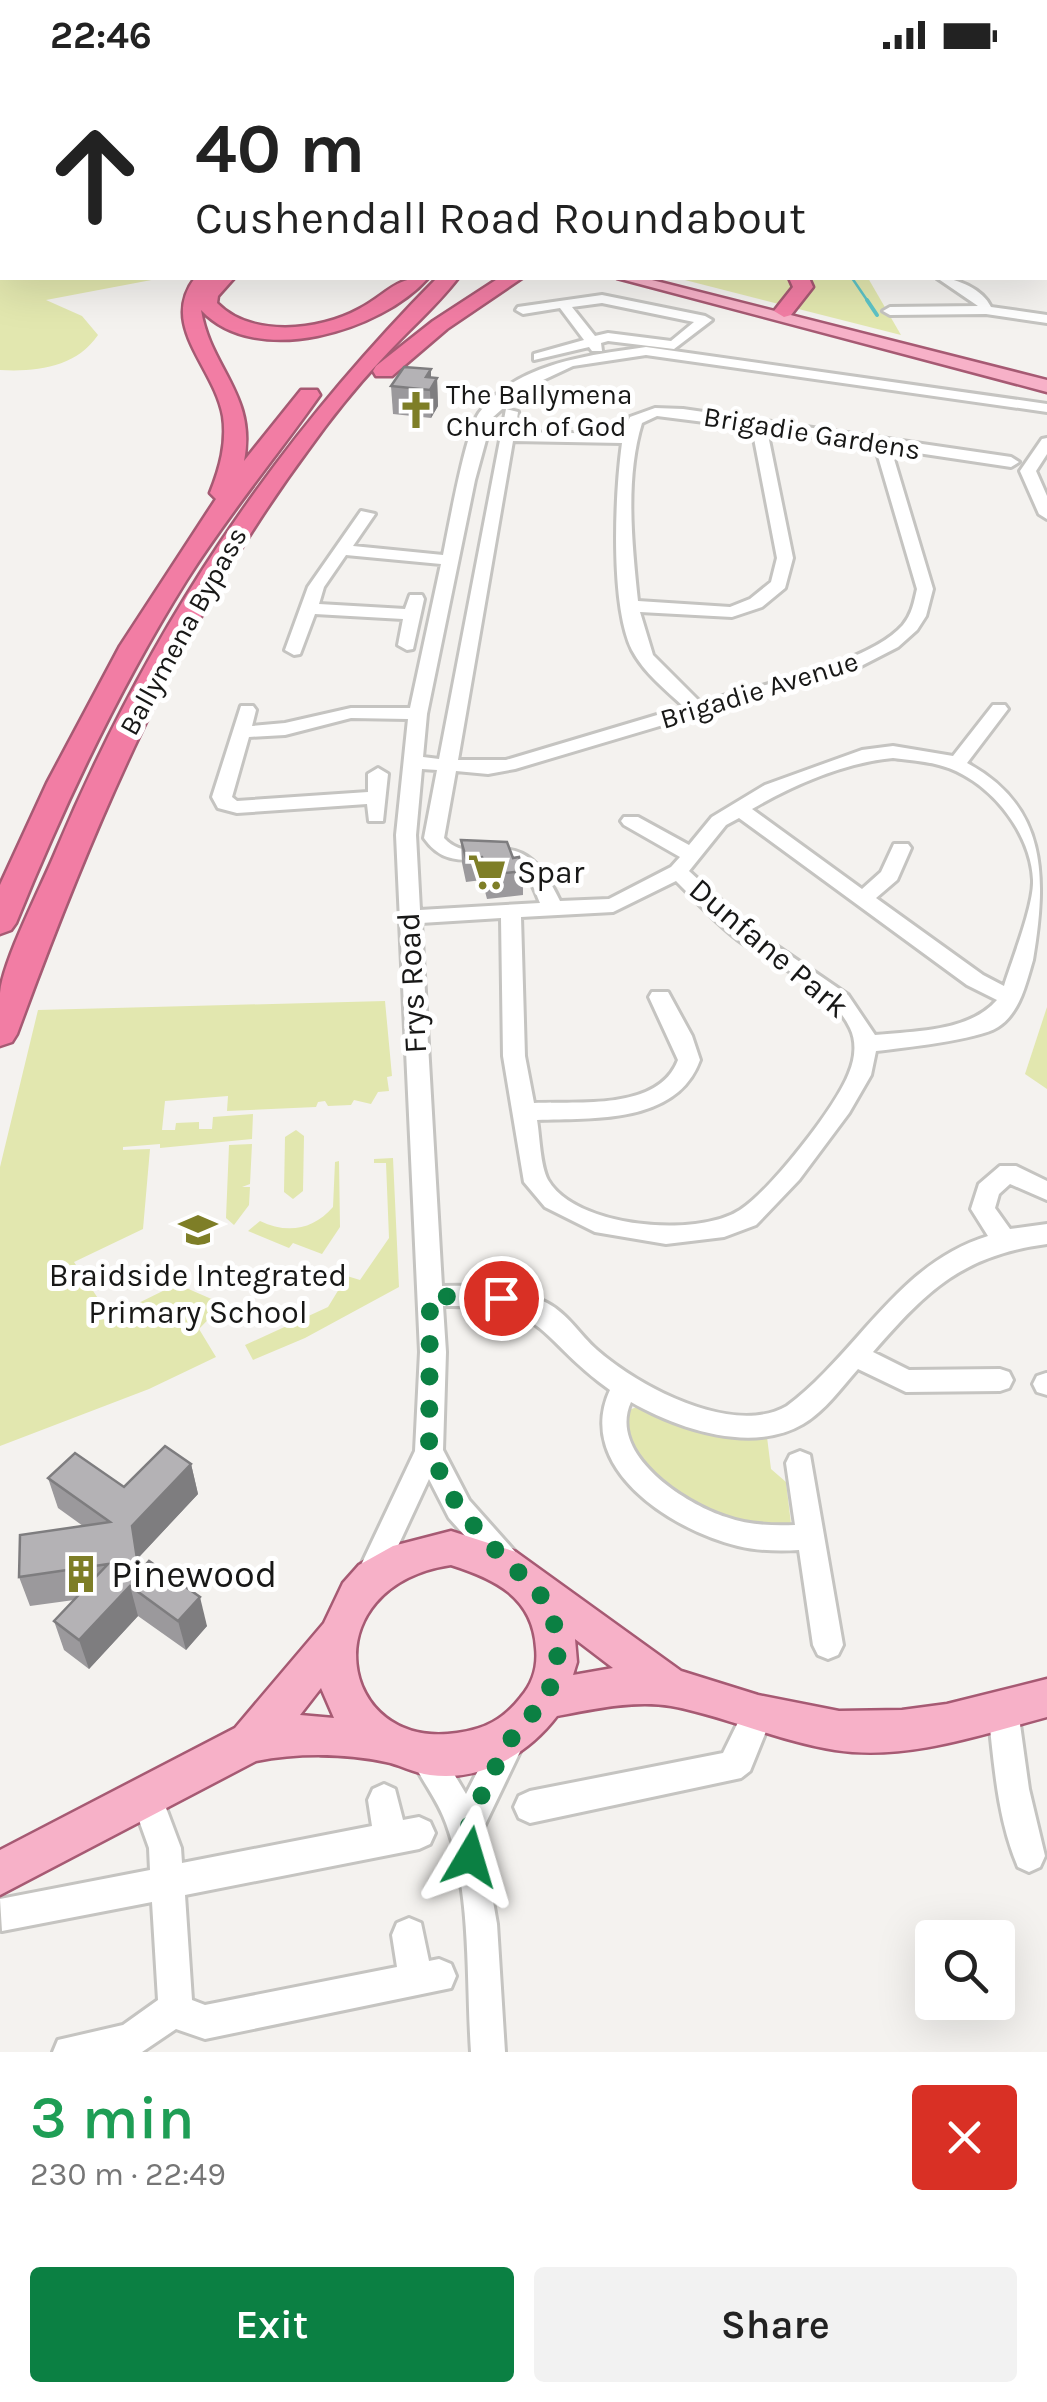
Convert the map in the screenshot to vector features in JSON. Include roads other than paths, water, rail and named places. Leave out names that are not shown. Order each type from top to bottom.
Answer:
[{"type":"highway","points":[[203,280],[190,293],[188,312],[228,391],[236,431],[232,467],[204,536]]},
{"type":"highway","points":[[223,280],[208,295],[212,311],[250,329],[292,332],[357,319],[416,280]]},
{"type":"highway","name":"Ballymena Bypass","points":[[0,922],[108,692],[204,536],[306,398],[417,280]]},
{"type":"highway","name":"Ballymena Bypass","points":[[0,1034],[40,922],[93,798],[154,674],[254,507],[356,374],[446,280]]},
{"type":"highway","points":[[254,507],[328,425],[400,358],[440,325],[509,280]]},
{"type":"highway","points":[[773,313],[803,287],[800,280]]},
{"type":"main road","points":[[634,280],[1047,383]]},
{"type":"main road","points":[[661,280],[773,313]]},
{"type":"main road","points":[[406,1749],[362,1722],[344,1696],[336,1666],[338,1635],[348,1606],[368,1582],[392,1564],[436,1550],[480,1553],[520,1573],[670,1687]]},
{"type":"main road","points":[[1,1894],[146,1795],[250,1742],[291,1734],[456,1756],[487,1749],[514,1734],[546,1699],[557,1668],[558,1637],[549,1607],[520,1573]]},
{"type":"main road","points":[[250,1742],[338,1635]]},
{"type":"main road","points":[[546,1699],[612,1686],[670,1687],[758,1714],[839,1731],[902,1730],[1047,1698]]},
{"type":"street","points":[[946,280],[982,300],[986,310]]},
{"type":"street","points":[[522,310],[602,299],[705,320],[674,344],[620,338],[596,347],[538,356]]},
{"type":"street","points":[[563,304],[596,347]]},
{"type":"street","points":[[890,311],[986,310],[1047,319]]},
{"type":"street","name":"Frys Road","points":[[368,1582],[429,1451],[430,1296],[406,836],[418,714],[480,427],[495,404],[596,347],[668,352],[1047,408]]},
{"type":"street","points":[[776,368],[784,359],[796,358],[832,369],[904,380]]},
{"type":"street","points":[[510,412],[434,838],[437,846],[447,851],[499,854],[523,860],[535,872],[554,910]]},
{"type":"street","name":"Brigadie Gardens","points":[[630,439],[635,420],[659,412],[1010,462]]},
{"type":"street","points":[[628,606],[736,611],[761,600],[779,584],[786,564],[759,425]]},
{"type":"street","points":[[506,436],[630,439],[626,521],[628,606],[640,649],[698,710]]},
{"type":"street","points":[[1047,442],[1028,471],[1047,514]]},
{"type":"street","name":"Brigadie Avenue","points":[[411,762],[508,765],[855,662],[885,648],[913,628],[924,608],[925,589],[882,444]]},
{"type":"street","points":[[294,650],[308,608],[367,514]]},
{"type":"street","points":[[458,519],[491,522]]},
{"type":"street","points":[[341,550],[449,560]]},
{"type":"street","points":[[308,608],[414,607],[407,645]]},
{"type":"street","points":[[957,764],[998,709]]},
{"type":"street","points":[[247,710],[222,798],[228,806],[376,807],[378,774]]},
{"type":"street","points":[[240,732],[289,728],[351,713],[418,714]]},
{"type":"street","points":[[631,821],[685,864],[716,824],[772,788],[863,755],[893,752],[957,764],[984,779],[1014,807],[1042,868],[1037,911],[1010,998],[996,1018],[984,1025],[930,1037],[866,1044]]},
{"type":"street","points":[[738,808],[986,987],[1010,998]]},
{"type":"street","points":[[863,900],[890,875],[900,848]]},
{"type":"street","name":"Dunfane Park","points":[[408,917],[613,904],[685,864],[743,932],[842,1002],[860,1027],[866,1044],[853,1088],[769,1198],[744,1219],[714,1230],[635,1232],[590,1222],[563,1210],[536,1182],[512,1037],[511,913]]},
{"type":"street","points":[[525,1112],[644,1103],[670,1089],[686,1072],[689,1060],[682,1036],[660,998]]},
{"type":"street","points":[[1003,1238],[983,1209],[984,1196],[992,1185],[1008,1172],[1046,1190]]},
{"type":"street","points":[[430,1296],[493,1297],[541,1311],[594,1363],[625,1386],[662,1405],[698,1416],[768,1425],[804,1408],[933,1273],[960,1254],[1003,1238],[1047,1234]]},
{"type":"street","points":[[854,1355],[906,1382],[1000,1380]]},
{"type":"street","points":[[625,1386],[613,1408],[614,1434],[626,1460],[652,1488],[692,1516],[727,1531],[767,1538],[812,1538]]},
{"type":"street","name":"Frys Road","points":[[429,1451],[459,1509],[520,1573]]},
{"type":"street","points":[[800,1463],[828,1644]]},
{"type":"street","points":[[1003,1710],[1016,1805],[1029,1856]]},
{"type":"street","points":[[530,1807],[728,1768],[738,1760],[758,1714]]},
{"type":"street","points":[[466,1833],[488,1780],[514,1734]]},
{"type":"street","points":[[406,1749],[454,1802],[466,1833],[474,1880],[488,2052]]},
{"type":"street","points":[[146,1795],[165,1848],[176,2012]]},
{"type":"street","points":[[1,1894],[169,1880],[404,1835],[384,1800]]},
{"type":"street","points":[[70,2052],[125,2042],[176,2012],[206,2022],[427,1978],[409,1934]]},
{"type":"waterway","points":[[853,280],[869,303]]},
{"type":"waterway","points":[[869,303],[877,315]]},
{"type":"place","name":"The Ballymena Church of God","points":[[416,410]]},
{"type":"place","name":"Spar","points":[[487,872]]},
{"type":"place","name":"Braidside Integrated Primary School","points":[[198,1230]]},
{"type":"place","name":"Pinewood","points":[[81,1574]]}]
